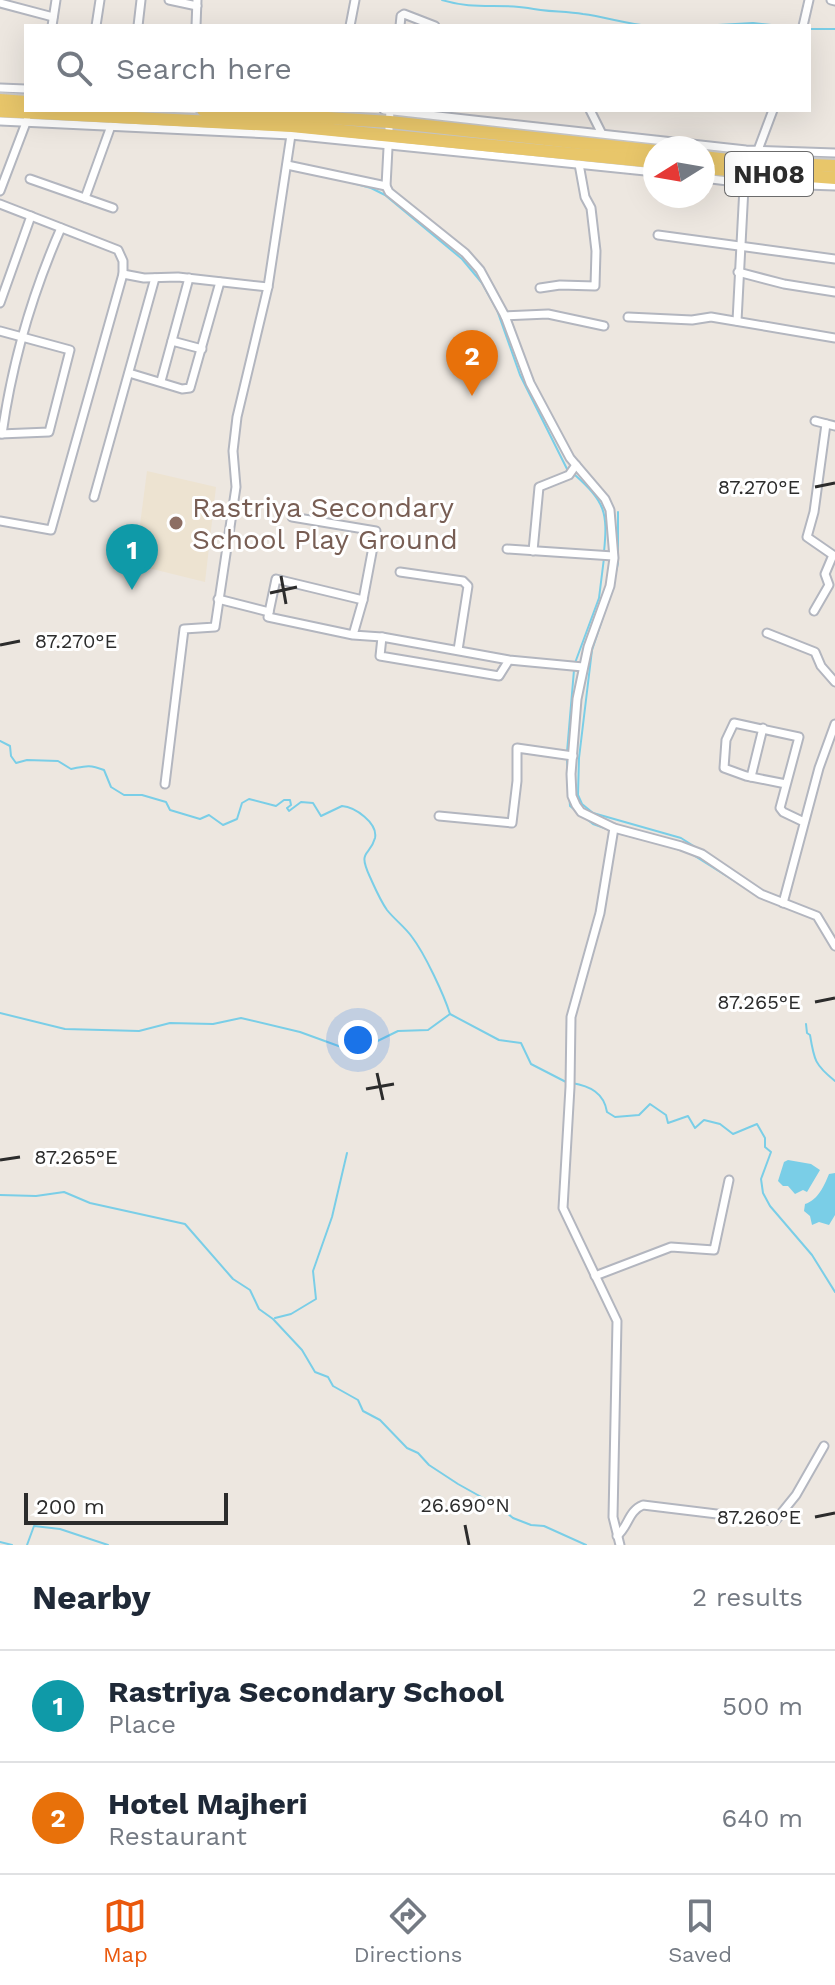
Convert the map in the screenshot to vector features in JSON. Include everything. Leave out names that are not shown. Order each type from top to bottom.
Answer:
[{"type":"main road","points":[[0,100],[24,110]]},
{"type":"main road","points":[[0,111],[24,112]]},
{"type":"main road","points":[[28,112],[336,128],[389,122],[643,150]]},
{"type":"main road","points":[[218,112],[336,128]]},
{"type":"main road","points":[[389,122],[643,160]]},
{"type":"main road","name":"NH08","points":[[715,160],[745,167],[835,178]]},
{"type":"main road","name":"NH08","points":[[715,168],[835,166]]},
{"type":"street","points":[[0,3],[52,22],[56,0]]},
{"type":"street","points":[[96,24],[100,0]]},
{"type":"street","points":[[138,24],[141,0]]},
{"type":"street","points":[[169,0],[197,3],[196,24]]},
{"type":"street","points":[[350,24],[355,0]]},
{"type":"street","points":[[803,24],[809,0]]},
{"type":"street","points":[[400,24],[404,14],[430,24]]},
{"type":"street","points":[[0,88],[24,89]]},
{"type":"street","points":[[0,191],[28,112]]},
{"type":"street","points":[[0,121],[28,112],[111,126],[291,135],[389,122],[601,132],[835,186]]},
{"type":"street","points":[[591,112],[601,132]]},
{"type":"street","points":[[737,321],[745,167],[758,150],[772,112]]},
{"type":"street","points":[[389,122],[579,164],[643,171]]},
{"type":"street","points":[[389,122],[386,186],[389,192],[465,253],[480,270],[505,316],[530,383],[576,465],[605,499],[610,510],[613,556],[610,586],[583,667],[571,785],[576,805],[581,812],[614,828],[702,854],[761,894],[817,916],[835,946]]},
{"type":"street","points":[[85,198],[111,126]]},
{"type":"street","points":[[165,784],[184,629],[215,627],[236,487],[233,451],[237,417],[268,287],[291,135]]},
{"type":"street","points":[[758,150],[835,153]]},
{"type":"street","points":[[540,288],[595,286],[596,251],[591,208],[585,197],[579,164]]},
{"type":"street","points":[[287,165],[386,186]]},
{"type":"street","points":[[715,175],[745,167]]},
{"type":"street","points":[[30,179],[113,208]]},
{"type":"street","points":[[0,204],[118,250],[123,261],[123,274],[51,530],[0,521]]},
{"type":"street","points":[[0,303],[31,216]]},
{"type":"street","points":[[0,331],[22,337],[70,350],[49,432],[1,434],[9,380],[22,337],[49,256],[61,228]]},
{"type":"street","points":[[658,235],[835,259]]},
{"type":"street","points":[[738,272],[784,284],[835,292]]},
{"type":"street","points":[[123,274],[268,287]]},
{"type":"street","points":[[94,497],[155,278]]},
{"type":"street","points":[[161,381],[189,278]]},
{"type":"street","points":[[129,373],[182,389],[190,388],[220,282]]},
{"type":"street","points":[[505,316],[548,314],[604,326]]},
{"type":"street","points":[[628,317],[692,320],[711,317],[835,338]]},
{"type":"street","points":[[172,341],[202,349]]},
{"type":"street","points":[[814,611],[829,585],[825,574],[833,555],[807,537],[830,425],[815,421]]},
{"type":"street","points":[[533,551],[539,487],[569,475],[576,465]]},
{"type":"street","points":[[292,517],[376,531],[353,635]]},
{"type":"street","points":[[507,549],[613,556]]},
{"type":"street","points":[[400,572],[463,581],[468,586],[458,650]]},
{"type":"street","points":[[363,600],[276,579],[268,617],[353,635],[382,637],[509,660],[583,667]]},
{"type":"street","points":[[218,599],[269,612]]},
{"type":"street","points":[[767,633],[815,652],[821,666],[835,682]]},
{"type":"street","points":[[382,637],[380,656],[499,676],[509,660]]},
{"type":"street","points":[[786,784],[724,768],[726,740],[734,723],[799,737],[780,808],[804,822]]},
{"type":"street","points":[[783,903],[804,822],[835,724]]},
{"type":"street","points":[[751,777],[763,728]]},
{"type":"street","points":[[439,816],[512,823],[517,748],[573,756]]},
{"type":"street","points":[[614,828],[600,913],[571,1017],[563,1208],[617,1321],[613,1517],[618,1541]]},
{"type":"street","points":[[595,1276],[671,1247],[714,1250],[729,1180]]},
{"type":"street","points":[[618,1541],[631,1513],[643,1505],[775,1521],[796,1495],[824,1446]]},
{"type":"shaded area","name":"Rastriya Secondary School Play Ground","points":[[147,471],[216,487],[205,582],[132,564]]},
{"type":"water","points":[[784,1162],[811,1164],[820,1170],[807,1192],[803,1190],[795,1194],[778,1181]]},
{"type":"water","points":[[835,1173],[835,1215],[829,1225],[819,1222],[812,1225],[810,1216],[804,1211],[805,1204],[817,1196],[829,1174]]},
{"type":"waterway","points":[[442,0],[465,5],[576,13],[633,24]]},
{"type":"waterway","points":[[735,24],[762,24]]},
{"type":"waterway","points":[[811,29],[835,29]]},
{"type":"waterway","points":[[338,179],[385,195],[462,259],[482,283],[497,310],[520,375],[568,471]]},
{"type":"waterway","points":[[575,475],[593,493],[602,509],[604,552]]},
{"type":"waterway","points":[[618,512],[618,563],[592,650],[579,758],[578,795],[582,804],[593,813],[681,838],[744,878]]},
{"type":"waterway","points":[[575,663],[599,598],[604,558]]},
{"type":"waterway","points":[[567,752],[574,670]]},
{"type":"waterway","points":[[0,741],[10,746],[16,763],[27,760],[58,761],[71,769],[87,766],[99,768],[104,770],[111,787],[124,795],[142,795],[166,802],[170,810],[200,819],[209,815],[223,825],[237,819],[242,803],[249,799],[276,806],[290,800],[289,811],[301,802],[313,803],[321,816],[342,806],[359,813],[375,832],[373,844],[365,857],[366,868],[387,910],[409,933],[423,954],[450,1014],[499,1040],[521,1043],[531,1064],[566,1082]]},
{"type":"waterway","points":[[567,760],[570,806],[593,824],[610,830]]},
{"type":"waterway","points":[[618,833],[640,839]]},
{"type":"waterway","points":[[661,844],[690,853],[741,885]]},
{"type":"waterway","points":[[0,1013],[65,1029],[139,1031],[170,1023],[213,1024],[241,1018],[300,1032],[355,1052],[398,1031],[428,1030],[450,1014]]},
{"type":"waterway","points":[[806,1024],[816,1061],[835,1081]]},
{"type":"waterway","points":[[572,1083],[595,1092],[603,1100],[607,1112],[615,1117],[639,1115],[650,1104],[666,1115],[668,1123],[688,1116],[695,1128],[704,1120],[720,1124],[733,1134],[757,1124],[765,1138],[765,1147],[771,1152],[761,1179],[763,1193],[770,1206],[812,1255],[835,1292]]},
{"type":"waterway","points":[[275,1318],[291,1314],[316,1299],[313,1271],[332,1217],[347,1153]]},
{"type":"waterway","points":[[0,1195],[36,1196],[64,1192],[90,1203],[185,1224],[233,1279],[250,1290],[259,1309],[273,1319],[302,1350],[315,1372],[328,1377],[333,1386],[358,1400],[363,1411],[380,1420],[407,1448],[513,1518],[544,1526],[586,1545]]},
{"type":"waterway","points":[[27,1545],[34,1526],[60,1529],[108,1545]]},
{"type":"waterway","points":[[0,1542],[12,1545]]},
{"type":"place","name":"Hotel Majheri","points":[[472,396]]},
{"type":"place","name":"Rastriya Secondary School Play Ground","points":[[176,523]]},
{"type":"place","name":"Rastriya Secondary School","points":[[132,590]]}]
